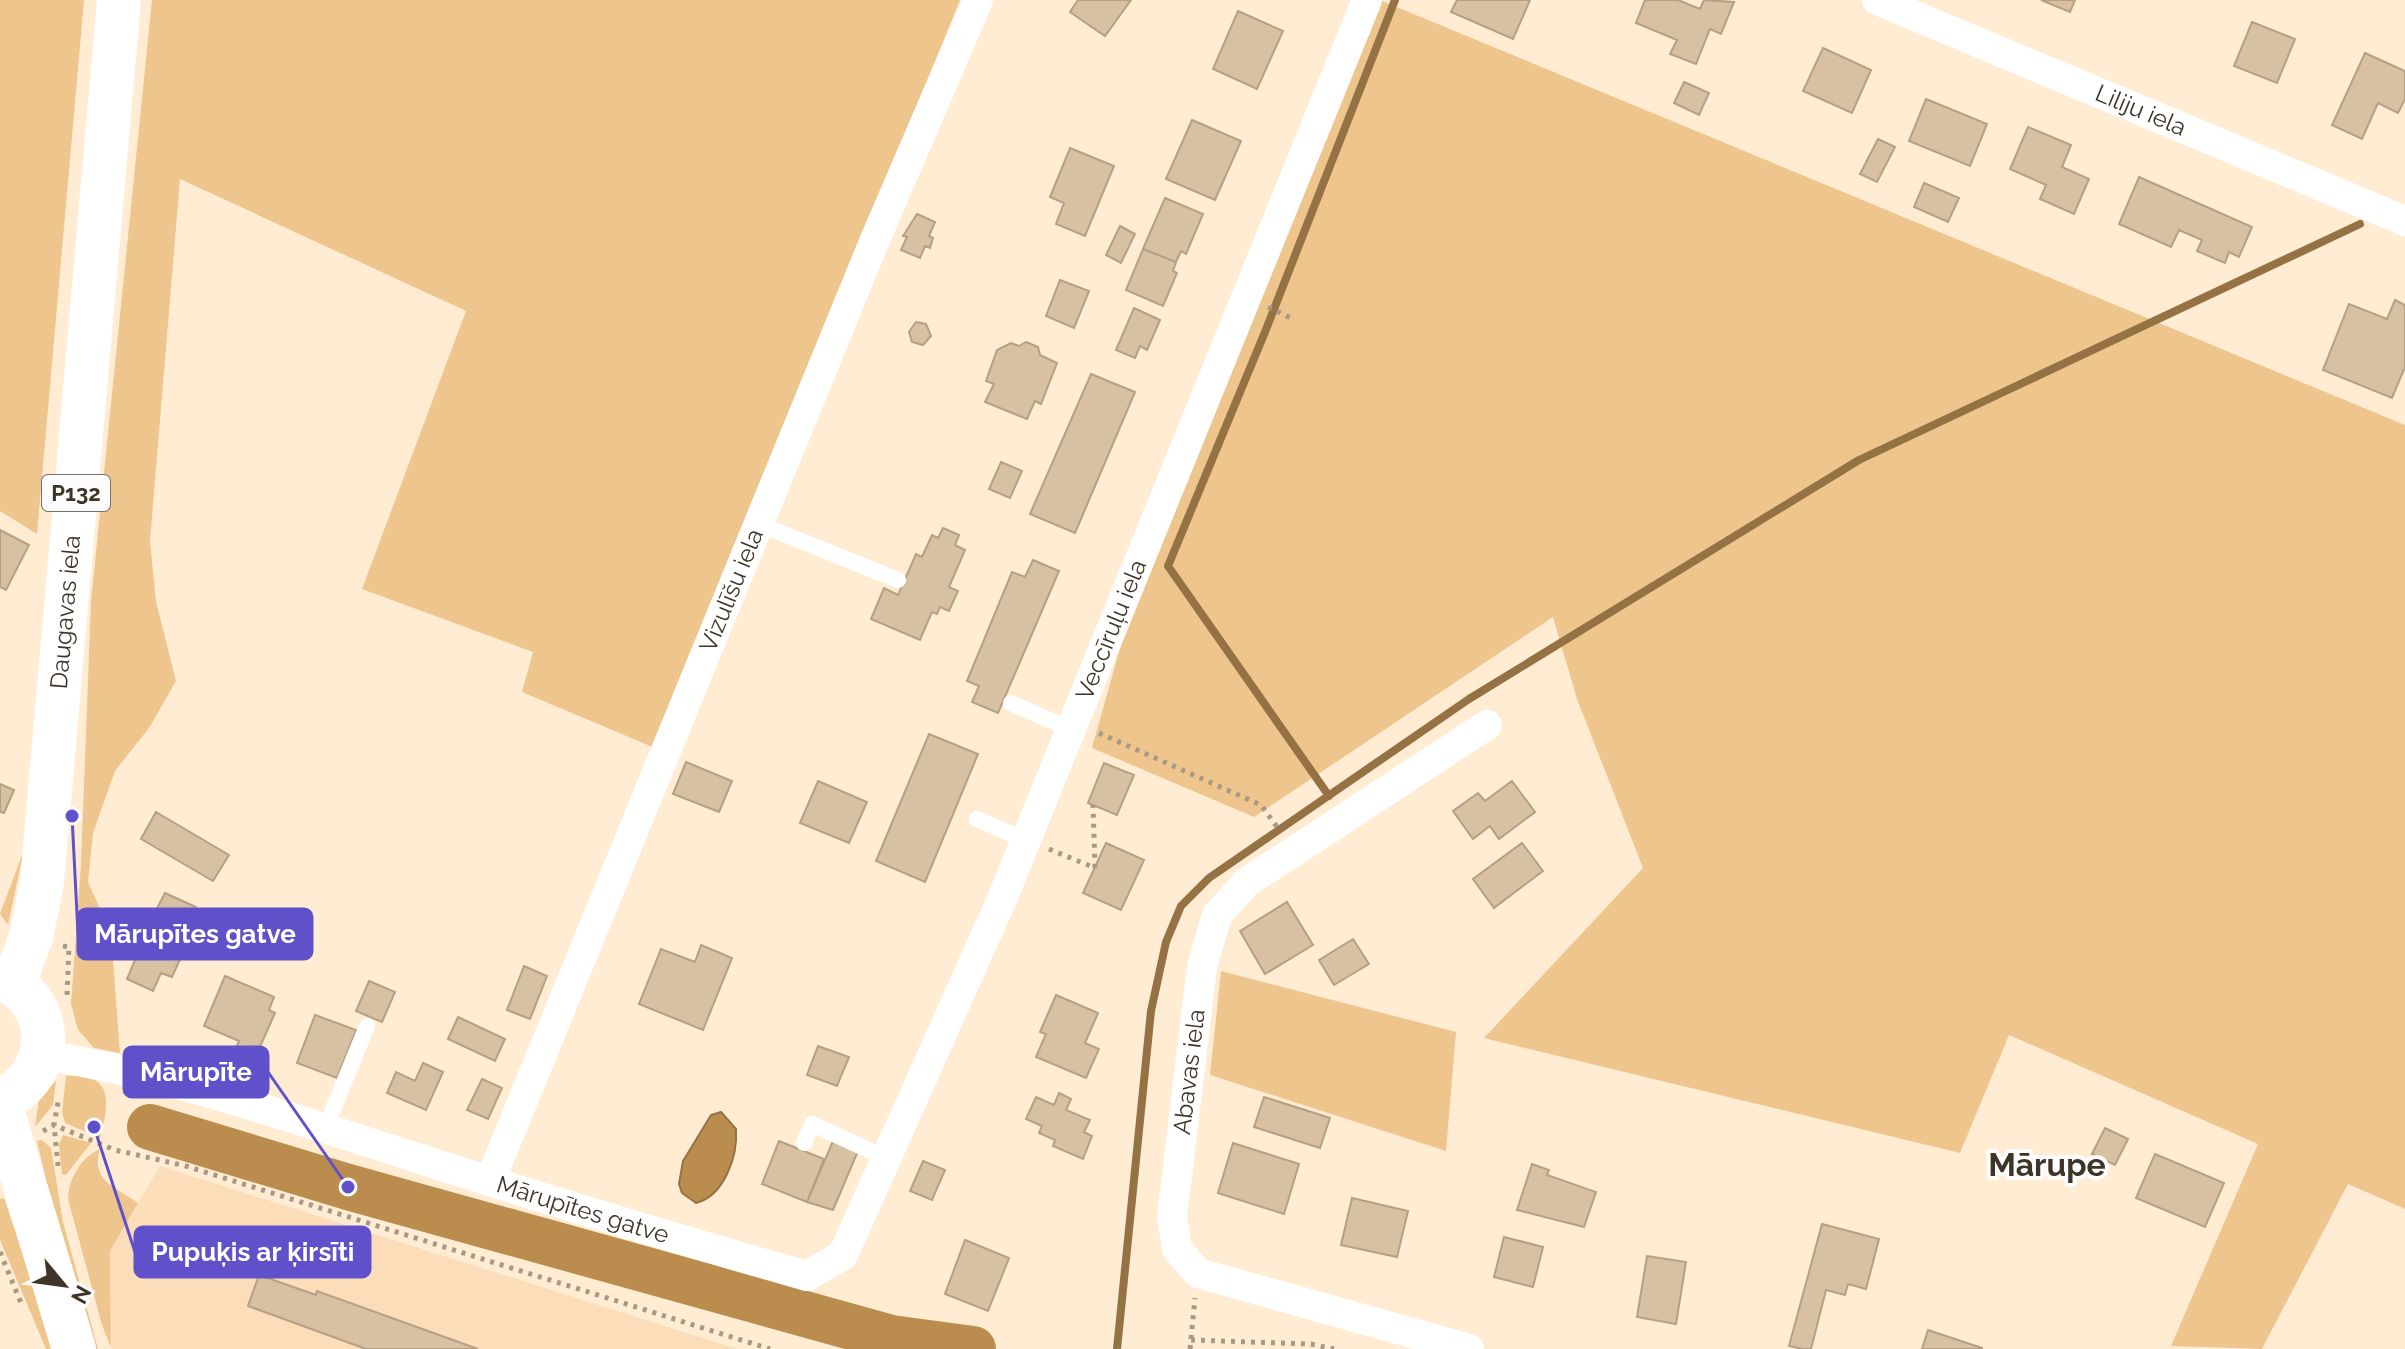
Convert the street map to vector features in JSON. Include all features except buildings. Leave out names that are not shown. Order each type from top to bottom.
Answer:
[{"type":"main road","name":"Daugavas iela","points":[[54,1057],[40,1014],[30,996],[7,980],[31,937],[42,882],[119,0]]},
{"type":"main road","points":[[54,1057],[21,1089],[0,1102],[74,1349]]},
{"type":"street","name":"Vizulīšu iela","points":[[490,1181],[874,242],[978,0]]},
{"type":"street","name":"Veccīruļu iela","points":[[843,1255],[1025,840],[1367,0]]},
{"type":"street","name":"Liliju iela","points":[[1877,0],[2405,221]]},
{"type":"street","name":"Abavas iela","points":[[1198,1273],[1177,1249],[1172,1217],[1202,967],[1217,915],[1247,882],[1487,725]]},
{"type":"street","name":"Mārupītes gatve","points":[[54,1057],[100,1063],[807,1276],[843,1255]]},
{"type":"street","points":[[1198,1273],[1469,1349]]},
{"type":"lane","points":[[759,524],[898,580]]},
{"type":"lane","points":[[1011,703],[1072,726]]},
{"type":"lane","points":[[977,819],[1025,840]]},
{"type":"lane","points":[[325,1129],[367,1026]]},
{"type":"lane","points":[[804,1143],[812,1124],[886,1158]]},
{"type":"path","points":[[1260,304],[1293,319]]},
{"type":"path","points":[[1072,726],[1261,805],[1271,820]]},
{"type":"path","points":[[1025,840],[1095,868],[1093,805]]},
{"type":"path","points":[[31,937],[69,947],[54,1057],[54,1125],[60,1178]]},
{"type":"path","points":[[36,1134],[54,1125],[115,1150],[186,1166],[770,1349]]},
{"type":"path","points":[[1190,1349],[1198,1273]]},
{"type":"path","points":[[1191,1340],[1311,1344],[1334,1349]]},
{"type":"shaded area","points":[[0,0],[84,0],[37,534],[0,511]]},
{"type":"shaded area","points":[[152,0],[960,0],[655,748],[522,692],[533,652],[362,589],[466,311],[180,179],[150,541],[156,602],[176,681],[149,728],[115,771],[93,833],[88,882],[111,933],[120,1053],[94,1048],[78,1030],[71,1004],[81,864],[91,601]]},
{"type":"shaded area","points":[[1380,0],[2405,425],[2405,1209],[2348,1184],[2262,1349],[2171,1346],[2258,1144],[2009,1035],[1960,1153],[1484,1038],[1643,868],[1577,699],[1553,617],[1254,817],[1092,748],[1141,573]]},
{"type":"shaded area","points":[[24,850],[8,925],[0,914]]},
{"type":"shaded area","points":[[1221,971],[1456,1032],[1446,1151],[1210,1075]]},
{"type":"shaded area","points":[[66,1076],[82,1076],[101,1085],[106,1102],[100,1138],[65,1123],[62,1112]]},
{"type":"shaded area","points":[[56,1081],[53,1105],[35,1127],[39,1099]]},
{"type":"shaded area","points":[[721,1112],[736,1129],[732,1162],[714,1192],[696,1203],[682,1193],[679,1184],[683,1161],[711,1115]]},
{"type":"shaded area","points":[[63,1135],[91,1143],[66,1175],[62,1174],[59,1145]]},
{"type":"shaded area","points":[[42,1140],[51,1148],[63,1222],[98,1349],[86,1349],[37,1141]]},
{"type":"shaded area","points":[[100,1149],[98,1160],[102,1176],[138,1203],[110,1251],[111,1348],[68,1199],[77,1169],[87,1157]]},
{"type":"shaded area","points":[[160,1166],[737,1349],[112,1349],[110,1251]]},
{"type":"shaded area","points":[[4,1198],[55,1349],[46,1349],[0,1240],[0,1199]]},
{"type":"waterway","points":[[1329,796],[1168,566],[1265,332],[1395,0]]},
{"type":"waterway","points":[[1117,1349],[1151,1011],[1166,942],[1181,906],[1209,878],[1469,699],[1859,460],[2360,224]]},
{"type":"waterway","points":[[150,1127],[348,1187],[891,1338],[973,1349]]},
{"type":"place","name":"Mārupītes gatve","points":[[72,816]]},
{"type":"place","name":"Pupuķis ar ķirsīti","points":[[94,1127]]},
{"type":"place","name":"Mārupīte","points":[[348,1187]]},
{"type":"district","name":"Mārupe","points":[[2047,1165]]}]
